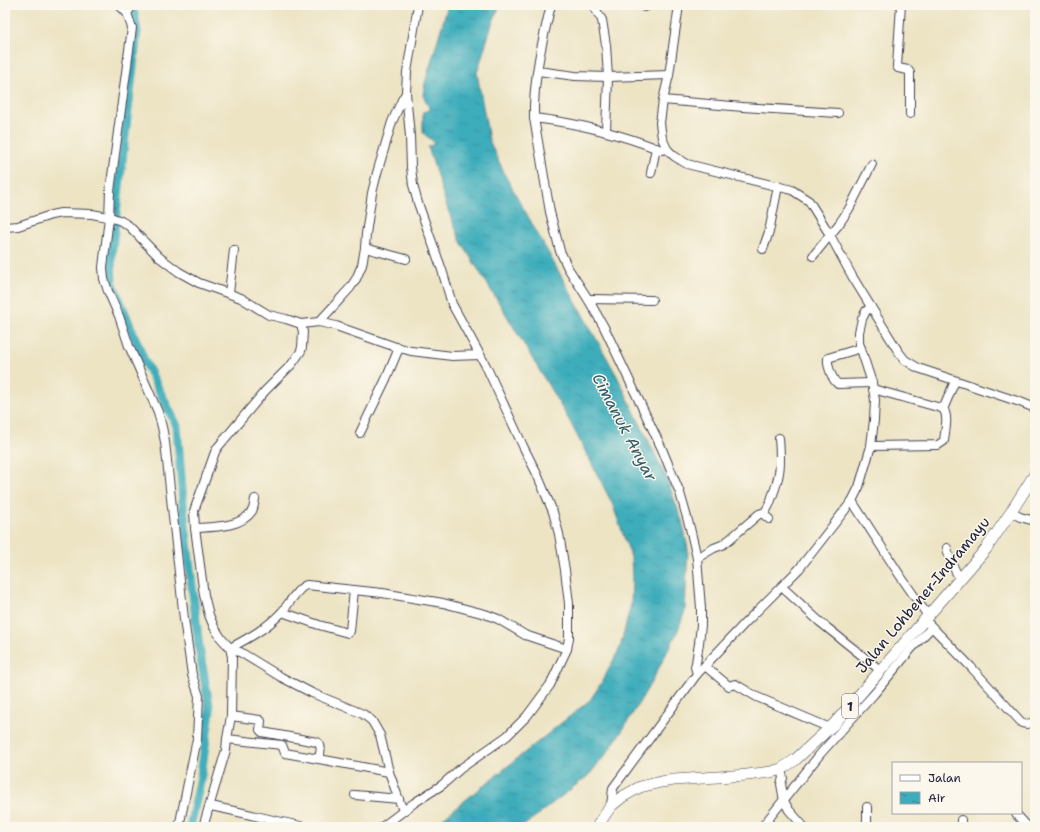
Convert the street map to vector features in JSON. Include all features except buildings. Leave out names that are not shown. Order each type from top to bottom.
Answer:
[{"type":"highway","name":"Jalan Lohbener-Indramayu","points":[[597,827],[606,813],[622,797],[631,791],[650,784],[674,780],[771,772],[789,778],[795,760],[830,728],[880,670],[929,622],[960,579],[1015,515],[1035,474]]},
{"type":"street","points":[[118,5],[130,9],[132,28],[110,191],[114,219],[103,267],[104,279],[129,346],[158,412],[165,442],[184,619],[192,675],[199,696],[197,738],[179,827]]},
{"type":"street","points":[[382,827],[442,785],[460,769],[507,736],[528,716],[550,685],[567,649],[569,638],[569,604],[563,556],[553,512],[537,474],[480,355],[452,304],[413,185],[406,93],[407,72],[418,5]]},
{"type":"street","points":[[551,5],[538,71],[534,102],[534,118],[550,212],[560,251],[568,268],[604,327],[662,449],[680,493],[697,558],[701,608],[701,625],[695,667],[697,674]]},
{"type":"street","points":[[593,5],[602,20],[606,45],[608,77],[606,132]]},
{"type":"street","points":[[679,5],[666,101],[660,123],[662,138],[667,149],[674,156],[687,164],[792,190],[809,201],[830,235],[852,276],[905,360],[918,368],[1035,408]]},
{"type":"street","points":[[901,5],[897,66],[898,68],[908,70],[910,73],[910,114]]},
{"type":"street","points":[[538,71],[573,76],[608,77],[669,75]]},
{"type":"street","points":[[319,322],[356,279],[362,265],[372,194],[381,158],[392,122],[406,93]]},
{"type":"street","points":[[666,101],[838,114]]},
{"type":"street","points":[[534,118],[567,122],[606,132],[661,150],[667,149]]},
{"type":"street","points":[[651,173],[656,148]]},
{"type":"street","points":[[813,256],[840,224],[872,164]]},
{"type":"street","points":[[763,249],[769,232],[778,186]]},
{"type":"street","points":[[5,227],[18,226],[56,214],[92,214],[114,219],[129,226],[159,257],[179,272],[199,283],[241,298],[269,315],[301,324],[319,322],[336,326],[411,351],[452,356],[480,355]]},
{"type":"street","points":[[365,248],[406,259]]},
{"type":"street","points":[[229,293],[234,250]]},
{"type":"street","points":[[588,299],[652,300]]},
{"type":"street","points":[[612,806],[613,788],[697,674],[804,563],[852,501],[859,487],[871,446],[875,408],[872,386],[859,343],[859,332],[862,318],[866,311],[871,307]]},
{"type":"street","points":[[301,324],[303,332],[301,351],[292,364],[243,416],[215,452],[194,511],[204,595],[214,627],[231,649],[240,652],[281,677],[312,693],[364,714],[372,720],[380,735],[389,772],[403,811]]},
{"type":"street","points":[[360,433],[399,348]]},
{"type":"street","points":[[860,348],[828,358],[828,363],[836,383],[872,386],[943,408]]},
{"type":"street","points":[[943,408],[954,381]]},
{"type":"street","points":[[871,446],[938,445],[944,441],[946,430],[946,412],[943,408]]},
{"type":"street","points":[[697,558],[722,545],[759,514],[766,516],[780,474],[781,460],[779,438]]},
{"type":"street","points":[[195,528],[228,525],[237,522],[253,510],[255,499]]},
{"type":"street","points":[[852,501],[929,622],[1022,722],[1027,724],[1035,722]]},
{"type":"street","points":[[1015,515],[1035,521]]},
{"type":"street","points":[[946,548],[949,559],[960,579]]},
{"type":"street","points":[[231,649],[266,627],[282,612],[304,585],[382,593],[443,602],[498,619],[525,635],[567,649]]},
{"type":"street","points":[[782,587],[820,622],[880,670]]},
{"type":"street","points":[[282,612],[348,633],[350,631],[354,590]]},
{"type":"street","points":[[804,827],[789,810],[783,797],[781,784],[822,753],[912,648],[929,622]]},
{"type":"street","points":[[203,827],[226,750],[231,716],[231,649]]},
{"type":"street","points":[[705,666],[729,686],[735,684],[757,697],[830,728]]},
{"type":"street","points":[[231,716],[260,720],[260,730],[262,732],[317,742],[321,747],[319,759]]},
{"type":"street","points":[[227,739],[282,745],[285,753],[389,772]]},
{"type":"street","points":[[762,827],[783,797],[789,778]]},
{"type":"street","points":[[355,796],[398,799]]},
{"type":"street","points":[[210,806],[306,827]]},
{"type":"street","points":[[867,807],[867,827]]},
{"type":"street","points":[[1016,814],[1028,827]]},
{"type":"water","name":"Cimanuk Anyar","points":[[448,5],[500,5],[492,24],[477,73],[489,140],[506,177],[617,376],[667,479],[682,521],[688,549],[685,611],[676,635],[652,681],[624,728],[607,753],[589,775],[522,827],[432,827],[590,700],[620,648],[631,604],[631,557],[612,503],[569,420],[461,242],[448,210],[428,147],[435,143],[423,133],[423,112],[430,110],[423,95],[425,83]]},
{"type":"waterway","points":[[126,5],[134,14],[137,31],[111,256],[112,282],[144,360],[177,426],[184,515],[199,647],[210,711],[200,782],[190,827]]}]
